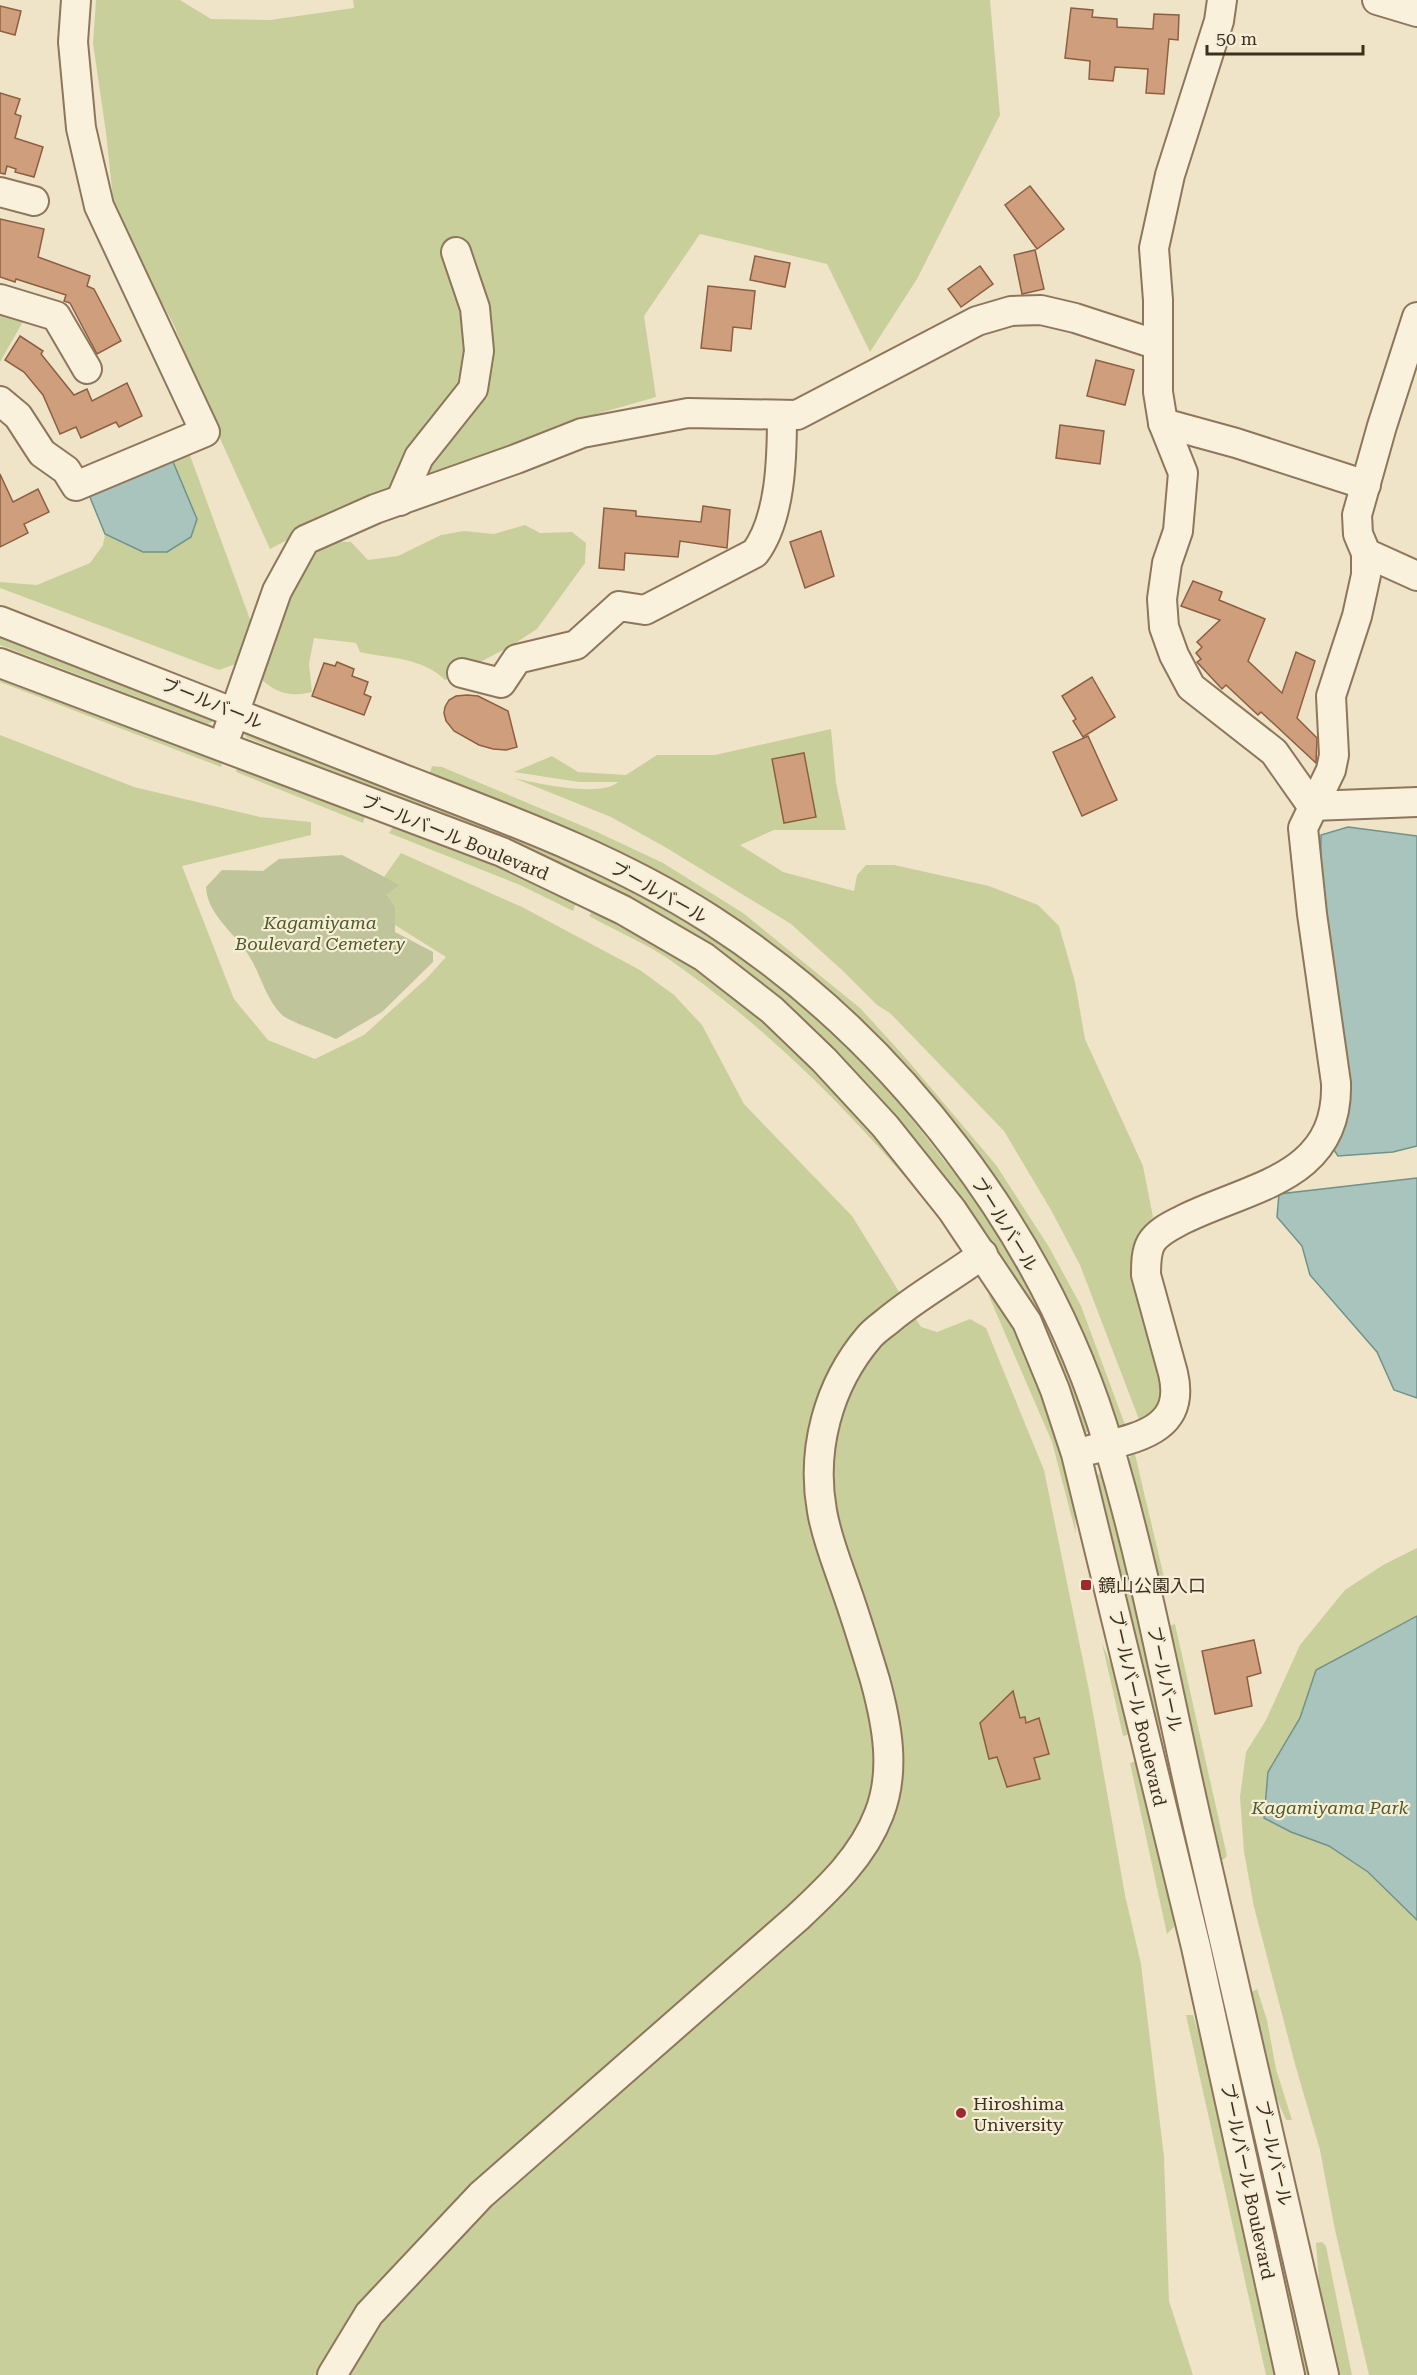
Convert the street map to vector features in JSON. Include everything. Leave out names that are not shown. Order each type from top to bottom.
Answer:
[{"type":"street","points":[[0,401],[18,416],[42,453],[66,470],[76,486],[205,432],[99,206],[81,128],[73,42],[76,0]]},
{"type":"street","points":[[1222,0],[1219,21],[1170,175],[1154,248],[1158,393],[1163,423],[1183,473],[1178,531],[1167,563],[1162,599],[1164,627],[1174,655],[1191,687],[1275,752],[1312,807]]},
{"type":"street","points":[[1377,0],[1417,12]]},
{"type":"street","points":[[0,192],[34,201]]},
{"type":"street","points":[[400,501],[419,458],[473,389],[479,351],[475,308],[456,252]]},
{"type":"street","points":[[0,299],[56,316],[87,369]]},
{"type":"street","points":[[222,747],[277,591],[305,540],[375,509],[582,433],[688,413],[797,415],[977,321],[1011,310],[1041,310],[1075,318],[1158,345]]},
{"type":"street","points":[[1076,1454],[1152,1430],[1165,1421],[1176,1401],[1173,1373],[1146,1275],[1151,1243],[1171,1226],[1199,1212],[1256,1190],[1289,1173],[1311,1158],[1322,1144],[1333,1118],[1337,1102],[1336,1083],[1302,828],[1331,770],[1334,755],[1331,696],[1357,616],[1366,575],[1366,553],[1358,534],[1357,515],[1382,426],[1417,317]]},
{"type":"street","points":[[462,673],[501,684],[517,659],[576,645],[619,606],[645,610],[755,553],[765,539],[780,477],[782,415]]},
{"type":"street","points":[[1163,423],[1236,443],[1366,485]]},
{"type":"street","points":[[1366,553],[1417,576]]},
{"type":"street","name":"ブールバール","points":[[0,621],[594,856],[705,916],[775,964],[874,1054],[927,1114],[980,1182],[1018,1239],[1055,1307],[1109,1445],[1150,1612],[1324,2375]]},
{"type":"street","name":"ブールバール Boulevard","points":[[0,663],[502,852],[623,910],[704,957],[772,1010],[824,1060],[885,1126],[952,1210],[1027,1322],[1055,1390],[1076,1454],[1196,1947],[1290,2375]]},
{"type":"street","points":[[1312,807],[1417,802]]},
{"type":"street","points":[[332,2375],[369,2314],[482,2195],[798,1917],[842,1875],[868,1837],[879,1815],[886,1790],[889,1747],[880,1700],[865,1645],[829,1541],[822,1513],[818,1487],[821,1441],[838,1384],[871,1335],[914,1299],[983,1254]]},
{"type":"green space","points":[[96,0],[180,0],[211,19],[270,20],[354,8],[353,0],[990,0],[1000,115],[917,279],[870,352],[827,264],[700,234],[644,316],[656,397],[558,425],[314,526],[270,549],[213,423],[174,325],[115,218],[93,43]]},
{"type":"green space","points":[[0,308],[25,318],[0,362]]},
{"type":"green space","points":[[188,450],[251,622],[238,663],[219,670],[0,588],[0,582],[37,585],[90,563],[103,545],[105,534],[143,552],[197,519],[171,457]]},
{"type":"green space","points":[[525,525],[540,533],[572,532],[586,543],[585,563],[537,629],[511,646],[445,680],[436,672],[416,663],[360,652],[356,643],[314,638],[309,664],[312,692],[285,693],[261,679],[277,610],[324,541],[351,542],[368,560],[398,556],[441,535],[464,531],[494,534]]},
{"type":"green space","points":[[0,631],[213,717],[212,722],[208,724],[0,645]]},
{"type":"green space","points":[[0,670],[224,758],[221,767],[0,682]]},
{"type":"green space","points":[[831,729],[836,783],[846,830],[774,830],[740,845],[783,872],[854,891],[857,875],[866,865],[894,865],[989,886],[1038,905],[1059,926],[1075,982],[1085,1039],[1143,1166],[1153,1217],[1142,1228],[1136,1253],[1167,1387],[1157,1415],[1140,1422],[1080,1265],[1051,1210],[1004,1131],[890,1013],[877,1005],[791,924],[665,847],[611,817],[514,778],[568,788],[598,789],[610,787],[618,782],[579,782],[514,772],[552,756],[578,772],[626,775],[657,755],[715,755]],"holes":[[[804,753],[816,816],[790,756]],[[786,756],[784,823],[772,759]]]},
{"type":"green space","points":[[248,730],[600,870],[660,904],[745,960],[807,1007],[886,1086],[1003,1236],[1068,1363],[1091,1430],[1086,1433],[1082,1432],[1019,1289],[966,1205],[887,1106],[834,1051],[691,938],[596,881],[246,737]]},
{"type":"green space","points":[[0,735],[134,787],[260,817],[311,822],[311,835],[182,866],[234,999],[268,1040],[315,1059],[364,1035],[427,978],[446,957],[395,925],[395,906],[387,895],[400,885],[384,877],[401,853],[522,907],[640,970],[674,995],[702,1025],[744,1104],[852,1216],[921,1327],[937,1332],[970,1319],[986,1328],[1044,1470],[1089,1690],[1125,1895],[1141,1964],[1164,2157],[1169,2301],[1193,2375],[0,2375]]},
{"type":"green space","points":[[237,764],[366,813],[363,823],[236,772]]},
{"type":"green space","points":[[432,766],[442,767],[597,832],[663,863],[743,913],[860,1008],[904,1056],[996,1165],[1049,1247],[1081,1306],[1127,1430],[1120,1430],[1114,1425],[1071,1309],[1038,1252],[798,966],[728,913],[656,870],[554,822],[434,777],[430,773]]},
{"type":"green space","points":[[394,825],[577,900],[573,911],[520,885],[389,833]]},
{"type":"green space","name":"Kagamiyama Boulevard Cemetery","points":[[342,855],[400,885],[387,895],[395,906],[395,932],[433,952],[433,962],[382,1012],[336,1039],[281,1014],[268,995],[246,952],[212,907],[206,887],[222,870],[263,871],[279,859]]},
{"type":"green space","points":[[593,910],[642,934],[745,1002],[868,1119],[949,1230],[886,1155],[784,1051],[748,1019],[670,960],[589,916]]},
{"type":"green space","points":[[988,1294],[1000,1305],[1014,1325],[1066,1456],[1074,1497],[1076,1534],[1052,1442]]},
{"type":"green space","points":[[1134,1450],[1168,1594],[1159,1589],[1127,1462]]},
{"type":"green space","points":[[1099,1474],[1104,1475],[1140,1613],[1160,1730],[1162,1765],[1096,1477]]},
{"type":"green space","name":"Kagamiyama Park","points":[[1417,1548],[1417,2375],[1369,2375],[1335,2230],[1320,2150],[1254,1907],[1244,1852],[1240,1797],[1246,1752],[1266,1720],[1300,1645],[1345,1590],[1383,1565]]},
{"type":"green space","points":[[1175,1624],[1227,1856],[1221,1860],[1215,1844],[1166,1631],[1169,1626]]},
{"type":"green space","points":[[1102,1643],[1121,1689],[1131,1734],[1123,1736]]},
{"type":"green space","points":[[1139,1762],[1173,1913],[1174,1927],[1167,1934],[1130,1763]]},
{"type":"green space","points":[[1257,1989],[1267,2020],[1276,2069],[1292,2120],[1286,2120],[1269,2074],[1252,1995],[1252,1992]]},
{"type":"green space","points":[[1186,2015],[1193,2015],[1212,2078],[1231,2179],[1276,2375],[1266,2375]]},
{"type":"green space","points":[[1252,2110],[1313,2375],[1298,2375],[1258,2186],[1251,2123]]},
{"type":"green space","points":[[1322,2242],[1326,2246],[1352,2375],[1335,2375],[1320,2297],[1316,2243]]},
{"type":"water","points":[[171,457],[197,519],[191,537],[167,552],[143,552],[105,534],[87,490]]},
{"type":"water","points":[[1348,827],[1417,836],[1417,1146],[1393,1152],[1338,1156],[1332,1147],[1320,889],[1321,835]]},
{"type":"water","points":[[1417,1178],[1417,1398],[1394,1390],[1377,1352],[1310,1275],[1302,1246],[1277,1217],[1279,1194]]},
{"type":"water","points":[[1417,1616],[1417,1920],[1368,1872],[1329,1846],[1291,1832],[1264,1818],[1268,1772],[1300,1718],[1316,1670]]},
{"type":"building","points":[[0,6],[21,11],[15,35],[0,31]]},
{"type":"building","points":[[1071,8],[1093,10],[1092,17],[1117,19],[1117,27],[1153,29],[1154,14],[1179,15],[1178,40],[1169,39],[1164,94],[1146,93],[1148,69],[1115,67],[1113,81],[1089,79],[1090,61],[1065,58]]},
{"type":"building","points":[[0,93],[20,99],[15,114],[21,116],[15,138],[43,147],[34,177],[15,172],[16,169],[7,166],[5,174],[0,173]]},
{"type":"building","points":[[1030,186],[1064,229],[1037,249],[1005,205]]},
{"type":"building","points":[[0,219],[44,229],[38,257],[90,276],[87,286],[94,289],[121,341],[97,354],[70,303],[64,301],[66,295],[16,279],[15,282],[0,277]]},
{"type":"building","points":[[1035,250],[1044,289],[1022,294],[1014,255]]},
{"type":"building","points":[[755,256],[790,263],[785,287],[750,280]]},
{"type":"building","points":[[980,266],[993,284],[961,307],[948,289]]},
{"type":"building","points":[[708,286],[755,291],[751,329],[733,327],[731,351],[701,348]]},
{"type":"building","points":[[20,336],[43,351],[41,354],[74,395],[87,389],[92,401],[127,383],[142,416],[119,427],[116,422],[81,438],[76,427],[60,434],[43,395],[24,372],[5,360]]},
{"type":"building","points":[[1096,360],[1134,370],[1125,405],[1087,396]]},
{"type":"building","points":[[1060,425],[1104,431],[1100,464],[1056,458]]},
{"type":"building","points":[[0,474],[13,502],[38,489],[49,512],[24,524],[28,533],[0,547]]},
{"type":"building","points":[[703,506],[730,510],[727,548],[680,541],[678,557],[625,553],[624,570],[599,568],[604,508],[636,511],[636,516],[701,522]]},
{"type":"building","points":[[821,531],[834,576],[805,588],[790,542]]},
{"type":"building","points":[[1193,581],[1222,592],[1219,600],[1265,619],[1248,661],[1282,693],[1296,652],[1315,661],[1297,718],[1317,738],[1316,763],[1261,712],[1258,715],[1226,685],[1222,689],[1197,662],[1201,659],[1196,653],[1202,647],[1197,642],[1220,620],[1181,606]]},
{"type":"building","points":[[337,662],[354,669],[352,676],[368,682],[364,694],[371,697],[364,715],[312,696],[324,663],[335,666]]},
{"type":"building","points":[[1092,677],[1115,717],[1083,737],[1073,721],[1076,719],[1062,696]]},
{"type":"building","points":[[456,696],[478,696],[508,711],[517,747],[506,750],[493,749],[479,745],[454,731],[446,721],[445,707],[449,700]]},
{"type":"building","points":[[1088,736],[1117,800],[1082,816],[1053,752]]},
{"type":"building","points":[[804,753],[816,817],[784,823],[772,759]]},
{"type":"building","points":[[1254,1640],[1261,1673],[1247,1677],[1252,1706],[1215,1714],[1202,1651]]},
{"type":"building","points":[[1013,1691],[1020,1718],[1025,1717],[1026,1723],[1039,1718],[1049,1754],[1034,1758],[1040,1779],[1007,1787],[997,1757],[989,1759],[980,1723]]},
{"type":"place","name":"鏡山公園入口","points":[[1086,1585]]},
{"type":"place","name":"Hiroshima University","points":[[961,2113]]}]
